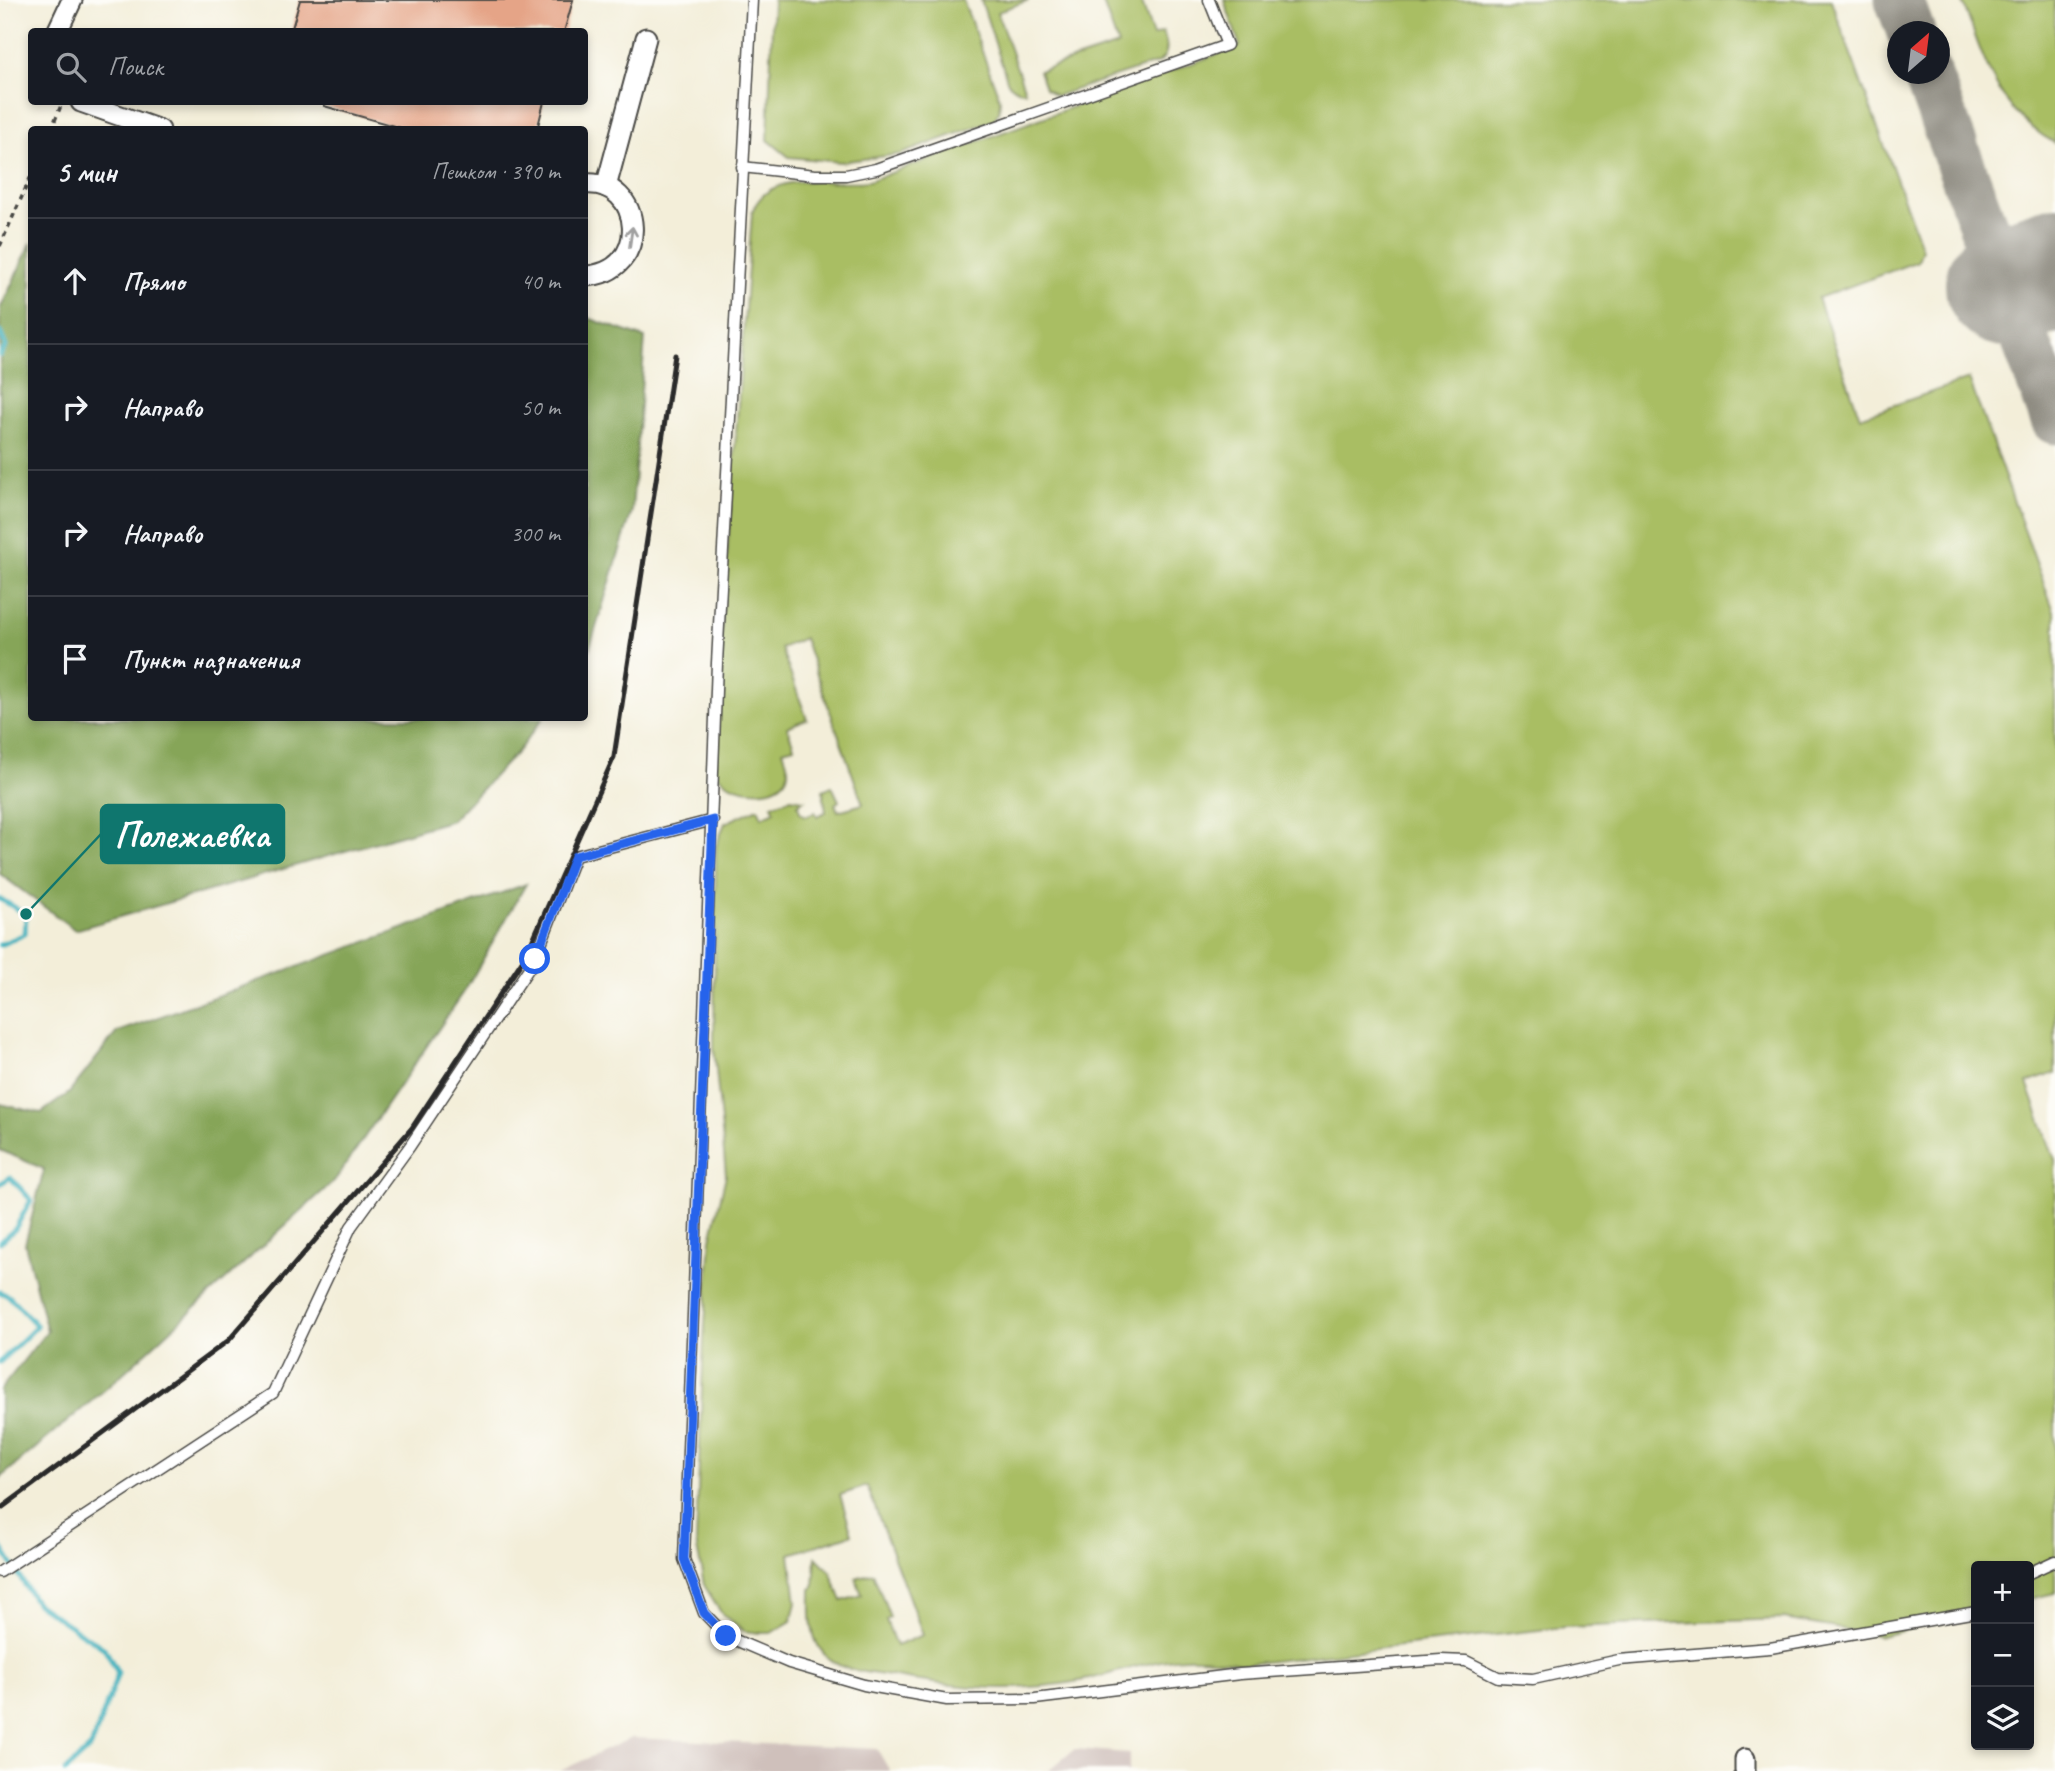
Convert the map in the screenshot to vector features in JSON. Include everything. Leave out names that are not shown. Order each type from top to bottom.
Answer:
[{"type":"street","points":[[59,28],[72,0]]},
{"type":"street","points":[[606,187],[646,38]]},
{"type":"street","points":[[89,105],[149,126]]},
{"type":"street","points":[[588,185],[606,187],[628,206],[634,235],[621,262],[610,271],[588,275]]},
{"type":"lane","points":[[752,0],[741,167],[717,663],[684,1559],[704,1613],[726,1636],[789,1663],[864,1685],[947,1700],[1035,1699],[1240,1674],[1441,1660],[1466,1661],[1498,1677],[1533,1679],[1619,1660],[1770,1648],[1971,1613]]},
{"type":"lane","points":[[741,167],[815,175],[846,175],[921,155],[1227,45],[1209,0]]},
{"type":"lane","points":[[0,1572],[273,1393],[351,1227],[410,1146],[535,959],[575,856],[713,820]]},
{"type":"lane","points":[[2034,1571],[2055,1561]]},
{"type":"path","points":[[53,126],[62,105]]},
{"type":"path","points":[[0,246],[28,183]]},
{"type":"shaded area","points":[[631,1738],[877,1749],[890,1771],[560,1771]]},
{"type":"shaded area","points":[[1075,1749],[1129,1753],[1129,1771],[1048,1771]]},
{"type":"green space","points":[[773,0],[963,0],[1000,100],[999,111],[994,120],[901,154],[840,162],[789,157],[768,140]]},
{"type":"green space","points":[[981,0],[1029,0],[997,12],[1025,91],[1017,90],[1008,83]]},
{"type":"green space","points":[[1102,0],[1141,0],[1153,36],[1163,32],[1165,55],[1159,62],[1056,96],[1045,88],[1039,71],[1118,45]]},
{"type":"green space","points":[[1224,0],[1831,0],[1922,249],[1918,261],[1818,298],[1860,417],[1969,379],[2055,614],[2055,1073],[2027,1083],[2055,1160],[2055,1593],[2034,1598],[2034,1561],[1971,1561],[1971,1613],[1882,1636],[1784,1619],[1565,1627],[1247,1664],[1184,1658],[1079,1681],[1005,1688],[933,1683],[853,1670],[831,1660],[820,1648],[813,1632],[811,1615],[811,1589],[814,1587],[816,1557],[830,1571],[842,1601],[862,1595],[856,1578],[873,1573],[890,1617],[886,1620],[896,1646],[923,1635],[867,1486],[840,1495],[852,1534],[790,1554],[796,1603],[791,1621],[771,1633],[744,1631],[722,1614],[704,1585],[696,1542],[704,1338],[711,1239],[726,1175],[714,1048],[716,846],[725,823],[758,808],[762,817],[775,811],[772,805],[791,798],[804,800],[798,804],[800,812],[806,816],[815,812],[817,816],[826,812],[823,790],[832,786],[839,801],[835,804],[838,811],[863,804],[804,638],[781,648],[807,719],[787,727],[794,747],[783,750],[788,770],[784,781],[766,790],[743,789],[722,779],[715,770],[713,749],[752,213],[760,199],[771,189],[802,182],[869,181],[1240,46]]},
{"type":"green space","points":[[1962,0],[2055,0],[2055,143],[2035,130],[2005,99],[1986,63]]},
{"type":"green space","points":[[28,249],[28,721],[541,721],[518,751],[452,820],[75,930],[0,874],[0,309]]},
{"type":"green space","points":[[588,318],[645,338],[632,511],[588,653]]},
{"type":"green space","points":[[526,884],[466,989],[335,1180],[108,1387],[0,1478],[0,1390],[47,1331],[25,1244],[44,1169],[0,1150],[0,1104],[41,1113],[69,1093],[117,1032]]},
{"type":"building","points":[[300,0],[573,0],[565,28],[292,28]]},
{"type":"building","points":[[543,105],[538,126],[394,126],[324,106]]},
{"type":"waterway","points":[[0,332],[6,346],[0,355]]},
{"type":"waterway","points":[[0,899],[26,914],[25,934],[0,945]]},
{"type":"waterway","points":[[0,1184],[10,1177],[31,1200],[15,1229],[0,1242]]},
{"type":"waterway","points":[[0,1292],[10,1297],[37,1326],[0,1362]]},
{"type":"waterway","points":[[0,1545],[36,1603],[105,1649],[118,1673],[91,1747],[65,1771]]},
{"type":"taxiway","points":[[1899,0],[1907,21]]},
{"type":"taxiway","points":[[1931,84],[2055,420]]},
{"type":"runway","points":[[2007,285],[2055,269]]},
{"type":"railway","points":[[0,1509],[229,1340],[412,1128],[526,955],[614,757],[675,355]]},
{"type":"place","name":"Полежаевка","points":[[26,914]]},
{"type":"route","points":[[535,959],[575,856],[713,820],[684,1559],[704,1613],[726,1636]]}]
